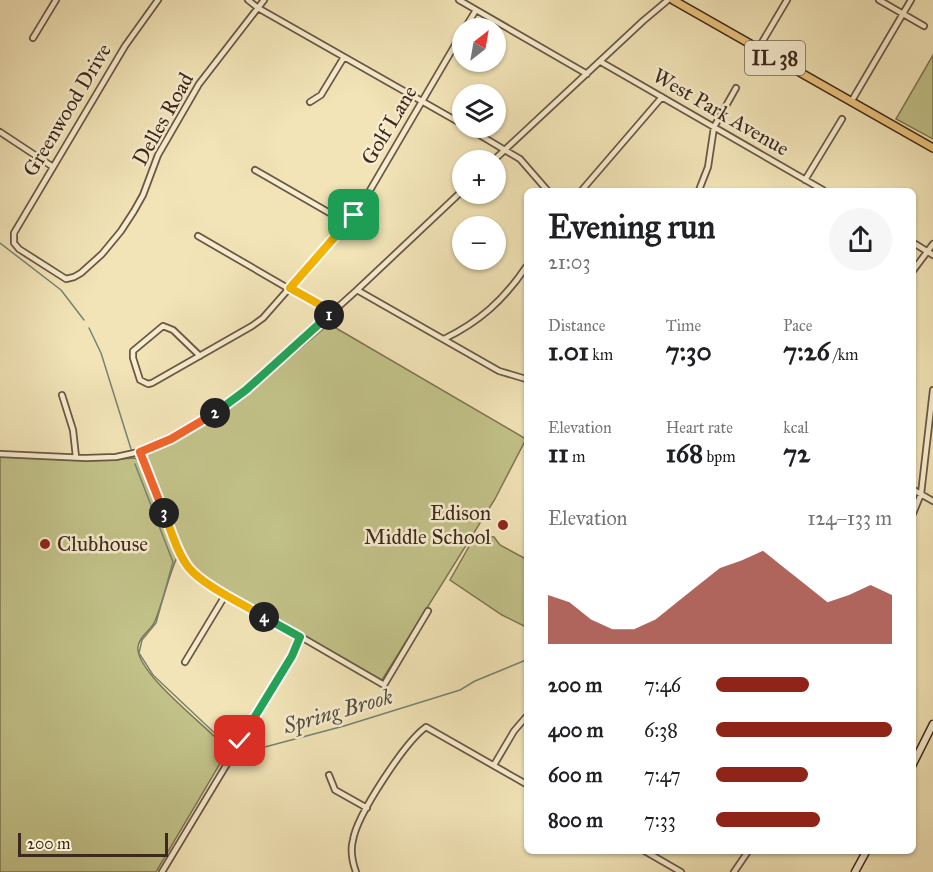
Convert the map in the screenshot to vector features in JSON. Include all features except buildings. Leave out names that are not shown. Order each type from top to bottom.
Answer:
[{"type":"main road","name":"IL 38","points":[[670,0],[933,148]]},
{"type":"main road","points":[[916,758],[933,724]]},
{"type":"main road","points":[[855,872],[865,854]]},
{"type":"street","points":[[33,38],[56,0]]},
{"type":"street","name":"Greenwood Drive","points":[[14,241],[14,233],[133,32],[158,0]]},
{"type":"street","points":[[248,0],[258,8],[452,118]]},
{"type":"street","name":"Delles Road","points":[[14,241],[19,249],[63,278],[70,278],[81,273],[96,260],[126,224],[143,195],[158,155],[199,84],[264,0]]},
{"type":"street","points":[[459,0],[587,74]]},
{"type":"street","points":[[506,149],[602,62],[643,21],[670,0]]},
{"type":"street","points":[[759,49],[787,0]]},
{"type":"street","points":[[879,0],[924,26]]},
{"type":"street","points":[[851,102],[911,0]]},
{"type":"street","points":[[471,18],[476,10]]},
{"type":"street","name":"Golf Lane","points":[[200,356],[171,327],[163,326],[133,351],[140,380],[145,383],[152,382],[200,356],[252,326],[290,288],[359,209],[452,50]]},
{"type":"street","points":[[310,102],[321,95],[344,57]]},
{"type":"street","name":"West Park Avenue","points":[[602,62],[820,188]]},
{"type":"street","points":[[700,188],[708,167],[714,127],[736,88]]},
{"type":"street","points":[[584,188],[662,97]]},
{"type":"street","points":[[806,180],[842,119]]},
{"type":"street","points":[[0,132],[53,167]]},
{"type":"street","points":[[486,138],[506,149],[527,166],[545,188]]},
{"type":"street","points":[[255,170],[347,223]]},
{"type":"street","points":[[0,454],[116,457],[140,452],[184,432],[235,399],[333,312],[452,200]]},
{"type":"street","points":[[198,236],[333,312]]},
{"type":"street","points":[[916,244],[930,253]]},
{"type":"street","points":[[916,268],[930,253],[933,244]]},
{"type":"street","points":[[444,339],[487,313],[505,297],[524,270]]},
{"type":"street","points":[[357,290],[499,371],[524,378]]},
{"type":"street","points":[[916,506],[921,494],[927,453],[933,390]]},
{"type":"street","points":[[62,395],[73,430],[76,457]]},
{"type":"street","points":[[140,452],[184,560],[196,574],[226,594],[384,685],[428,611]]},
{"type":"street","points":[[916,491],[933,501]]},
{"type":"street","points":[[185,662],[226,594]]},
{"type":"street","points":[[162,872],[292,656],[300,637]]},
{"type":"street","points":[[494,765],[514,731],[524,719]]},
{"type":"street","points":[[356,872],[352,861],[352,841],[356,830],[396,760],[426,727],[524,783]]},
{"type":"street","points":[[329,775],[335,790],[368,808]]},
{"type":"street","points":[[650,854],[681,872]]},
{"type":"street","points":[[734,872],[746,854]]},
{"type":"green space","points":[[933,55],[933,139],[896,119]]},
{"type":"green space","points":[[329,324],[524,438],[524,443],[495,499],[382,680],[220,588],[196,571],[184,554],[145,458],[149,451],[174,441],[242,398]]},
{"type":"green space","points":[[0,457],[105,460],[135,458],[140,462],[178,555],[155,621],[139,643],[140,657],[170,696],[218,740],[231,745],[156,872],[0,872]]},
{"type":"green space","points":[[483,536],[494,537],[500,545],[524,558],[524,626],[502,615],[450,580],[475,539]]},
{"type":"waterway","name":"Spring Brook","points":[[0,243],[61,290],[84,320]]},
{"type":"waterway","name":"Spring Brook","points":[[89,328],[101,353],[131,449]]},
{"type":"waterway","name":"Spring Brook","points":[[135,464],[173,562],[156,623],[142,640],[139,653],[153,675],[223,741],[247,748],[261,748],[344,726],[460,690],[475,681],[524,661]]},
{"type":"place","name":"Edison Middle School","points":[[503,525]]},
{"type":"place","name":"Clubhouse","points":[[45,544]]},
{"type":"route","points":[[240,741],[292,656],[300,637],[203,580],[189,568],[149,479],[140,452],[184,432],[235,399],[333,312],[290,288],[354,215]]}]
